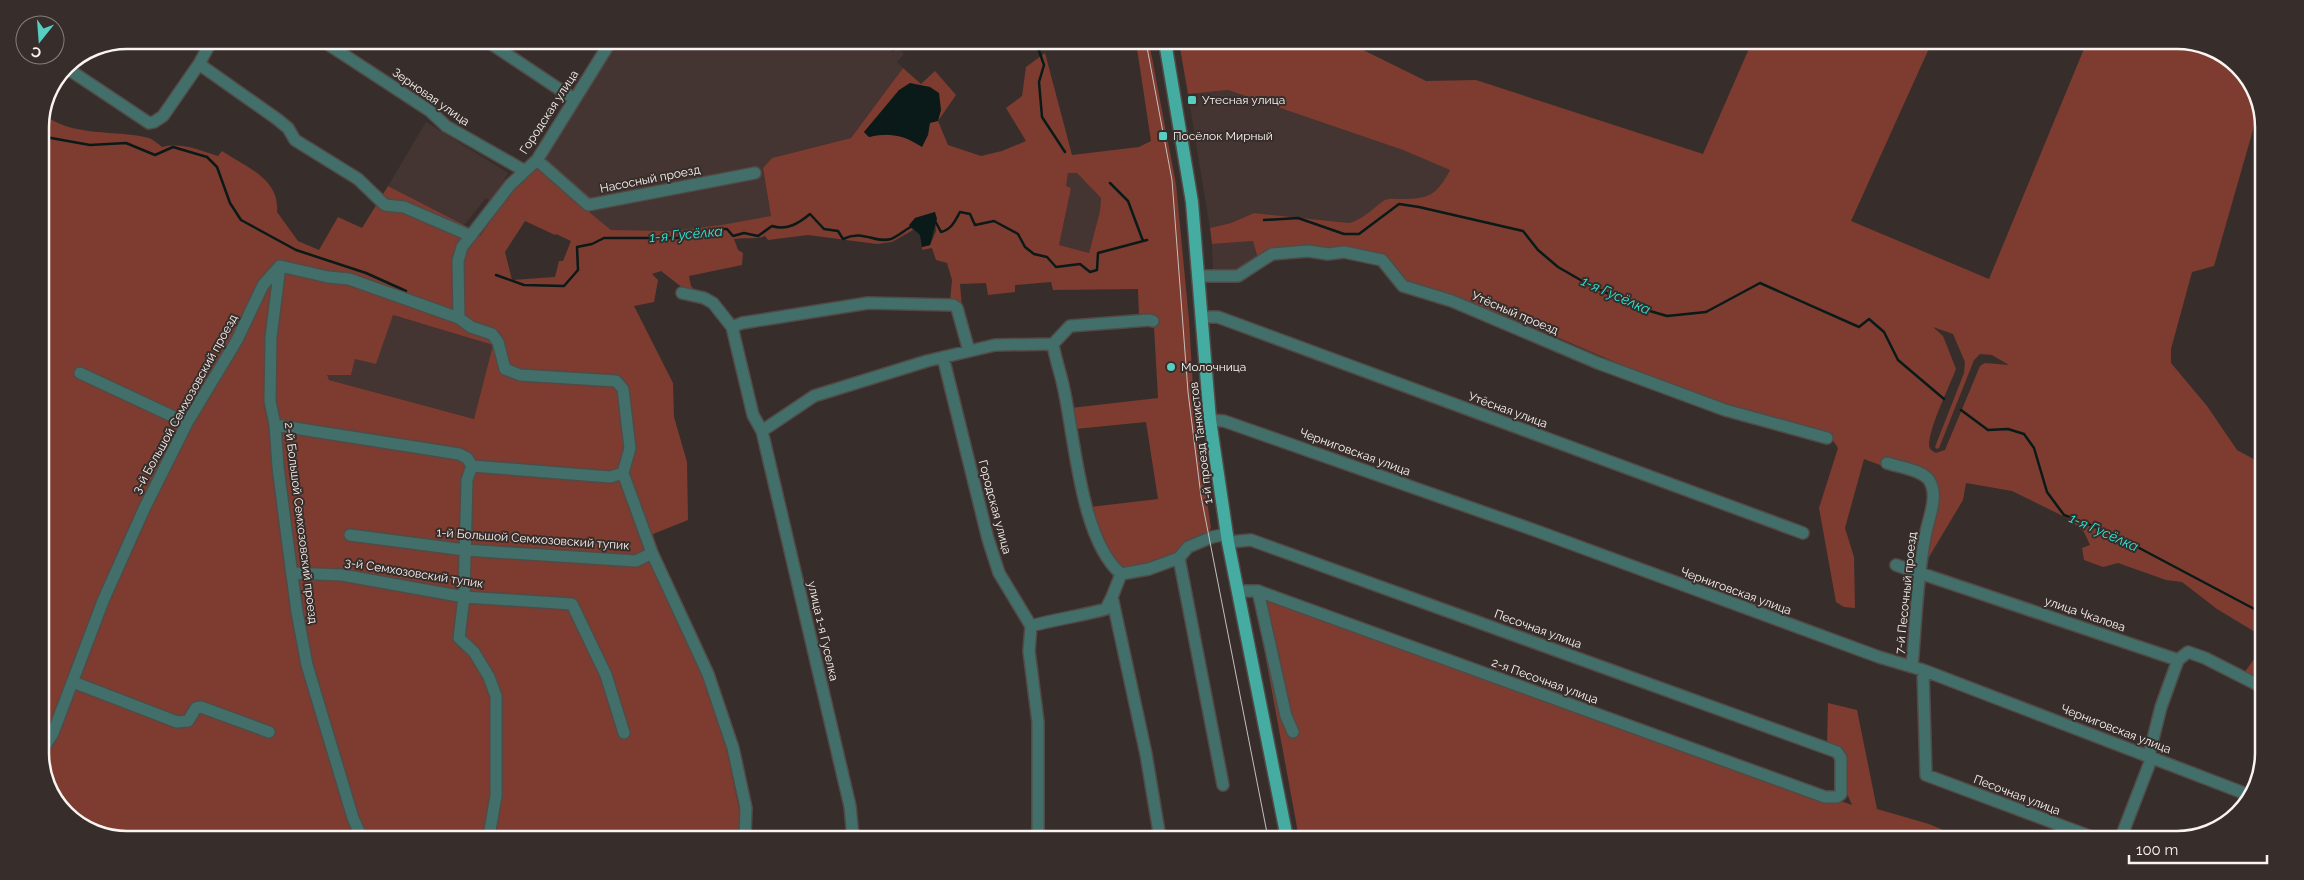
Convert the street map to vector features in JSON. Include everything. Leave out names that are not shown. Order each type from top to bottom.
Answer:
[{"type":"main road","name":"1-й проезд Танкистов","points":[[1166,49],[1186,161],[1200,276],[1210,420],[1227,538],[1286,831]]},
{"type":"street","points":[[72,72],[149,123],[163,116],[207,49]]},
{"type":"street","name":"Зерновая улица","points":[[335,49],[430,111],[446,126],[525,171]]},
{"type":"street","points":[[499,49],[574,99]]},
{"type":"street","name":"Городская улица","points":[[459,318],[458,261],[462,247],[510,185],[537,160],[606,49]]},
{"type":"street","points":[[199,64],[277,119],[288,128],[296,140],[358,179],[385,205],[404,207],[470,236]]},
{"type":"street","name":"Насосный проезд","points":[[537,160],[588,205],[755,173]]},
{"type":"street","name":"Утёсный проезд","points":[[1200,276],[1238,276],[1272,254],[1290,252],[1344,252],[1382,260],[1404,286],[1452,301],[1598,363],[1725,410],[1827,438]]},
{"type":"street","points":[[280,266],[328,277],[349,279],[459,318],[470,327],[492,334],[498,342],[505,369],[520,375],[616,381],[623,389],[630,448],[623,473],[652,553],[708,674],[734,748],[746,808],[745,831]]},
{"type":"street","name":"3-й Большой Семхозовский проезд","points":[[49,739],[112,580],[144,509],[187,423],[237,340],[263,285],[280,266]]},
{"type":"street","name":"2-й Большой Семхозовский проезд","points":[[280,266],[271,337],[270,401],[275,425],[278,467],[297,612],[308,665],[353,818],[359,831]]},
{"type":"street","name":"улица 1-я Гуселка","points":[[682,293],[704,298],[713,303],[732,327],[753,415],[762,431],[850,806],[852,831]]},
{"type":"street","points":[[732,327],[742,322],[868,303],[953,305],[957,308],[969,351]]},
{"type":"street","name":"Утёсная улица","points":[[1202,317],[1218,317],[1803,534]]},
{"type":"street","points":[[762,431],[814,396],[943,357],[996,345],[1052,344],[1070,326],[1153,321]]},
{"type":"street","points":[[1052,344],[1063,384],[1086,508],[1099,544],[1114,568],[1121,574]]},
{"type":"street","name":"Городская улица","points":[[943,357],[988,539],[999,572],[1031,626]]},
{"type":"street","points":[[80,373],[187,423]]},
{"type":"street","name":"Черниговская улица","points":[[1210,420],[1224,421],[1272,437],[1525,527],[1879,658],[1912,666],[2244,793]]},
{"type":"street","points":[[275,425],[459,454],[467,458],[472,466]]},
{"type":"street","name":"7-й Песочный проезд","points":[[1887,463],[1925,475],[1930,482],[1933,501],[1920,572],[1912,666]]},
{"type":"street","points":[[472,466],[610,477],[623,473]]},
{"type":"street","points":[[472,466],[467,480],[464,597],[459,638],[474,652],[489,677],[496,696],[496,796],[491,831]]},
{"type":"street","name":"1-й Большой Семхозовский тупик","points":[[350,535],[465,550],[636,561],[652,553]]},
{"type":"street","name":"Песочная улица","points":[[1179,558],[1188,546],[1212,537],[1251,540],[1837,752],[1841,758],[1841,794]]},
{"type":"street","points":[[1121,574],[1149,569],[1179,558],[1223,785]]},
{"type":"street","name":"улица Чкалова","points":[[1896,565],[2178,660],[2188,652],[2205,658],[2255,683]]},
{"type":"street","name":"3-й Семхозовский тупик","points":[[292,573],[342,575],[464,597],[572,604],[606,676],[624,733]]},
{"type":"street","points":[[1038,831],[1038,722],[1029,651],[1031,626],[1106,609],[1121,574]]},
{"type":"street","name":"2-я Песочная улица","points":[[1238,591],[1258,591],[1826,797],[1837,797],[1841,794]]},
{"type":"street","points":[[1258,591],[1286,716],[1293,732]]},
{"type":"street","points":[[1112,597],[1146,754],[1159,831]]},
{"type":"street","points":[[2123,831],[2151,756],[2162,707],[2178,660]]},
{"type":"street","name":"Песочная улица","points":[[1923,670],[1926,776],[2076,831]]},
{"type":"street","points":[[73,682],[177,722],[188,721],[196,708],[201,707],[269,732]]},
{"type":"shaded area","points":[[612,49],[889,49],[893,52],[899,49],[904,54],[897,62],[903,68],[851,138],[772,158],[763,168],[771,216],[672,231],[611,230],[537,169]]},
{"type":"shaded area","points":[[1137,49],[1150,49],[1176,184],[1189,320],[1195,421],[1211,528],[1209,531],[1184,543],[1183,550],[1158,561],[1123,570],[1101,543],[1090,507],[1158,499],[1146,422],[1075,429],[1071,408],[1158,398],[1154,327],[1139,316],[1138,289],[1053,290],[1051,282],[1015,285],[1015,292],[988,295],[986,283],[960,284],[962,308],[950,302],[952,280],[947,263],[936,260],[932,248],[922,250],[922,247],[930,245],[936,231],[935,212],[915,218],[910,227],[913,230],[892,242],[877,244],[808,235],[768,240],[765,236],[734,239],[738,250],[743,253],[742,265],[689,276],[691,286],[698,294],[688,292],[661,271],[652,274],[658,280],[654,302],[634,306],[673,383],[674,417],[687,462],[688,520],[653,534],[657,553],[710,671],[744,831],[117,831],[102,827],[79,815],[59,792],[50,768],[49,758],[50,118],[80,130],[149,138],[162,147],[177,145],[218,156],[222,151],[260,175],[267,182],[273,191],[277,212],[298,241],[319,250],[338,217],[362,228],[388,186],[464,225],[480,236],[518,182],[537,169],[611,230],[672,231],[771,216],[763,168],[772,158],[851,138],[903,68],[921,84],[935,71],[956,95],[938,121],[948,145],[981,156],[1002,151],[1026,141],[1006,108],[1022,96],[1026,67],[1045,53],[1072,155],[1139,147],[1151,141]],"holes":[[[918,86],[930,87],[928,135],[906,137],[881,134],[869,137],[864,132],[885,108]],[[1068,173],[1077,173],[1101,198],[1100,211],[1089,253],[1059,245],[1071,188],[1066,186]],[[525,221],[571,241],[563,261],[559,261],[555,277],[512,280],[505,252]],[[393,315],[493,345],[474,419],[329,380],[327,375],[351,375],[355,359],[376,364]]]},
{"type":"shaded area","points":[[1180,49],[1361,49],[1426,81],[1476,80],[1703,154],[1749,49],[1929,49],[1851,221],[1989,279],[2084,49],[2177,49],[2192,50],[2212,57],[2229,68],[2245,88],[2254,112],[2255,123],[2214,266],[2192,272],[2171,349],[2171,363],[2207,406],[2237,450],[2255,460],[2255,632],[2217,609],[2182,582],[2166,580],[2118,563],[2103,567],[2084,560],[2082,548],[2090,545],[2084,532],[2069,519],[2012,491],[1966,483],[1963,500],[1923,567],[1935,500],[1923,481],[1864,459],[1845,528],[1854,557],[1855,608],[1844,607],[1836,602],[1819,508],[1838,448],[1830,436],[1709,398],[1631,369],[1517,320],[1452,296],[1406,283],[1384,255],[1351,248],[1309,248],[1258,259],[1253,241],[1212,244],[1210,228],[1231,223],[1254,213],[1349,223],[1364,216],[1387,199],[1411,199],[1431,194],[1441,185],[1450,170],[1403,150],[1228,90],[1188,94]],"holes":[[[1933,327],[1953,334],[1965,362],[1964,373],[1935,447],[1937,449],[1974,360],[1980,354],[1992,355],[2009,365],[1985,363],[1980,366],[1945,450],[1936,453],[1930,447],[1930,436],[1956,369],[1943,336]]]},
{"type":"shaded area","points":[[910,83],[930,87],[939,93],[941,110],[938,121],[930,123],[928,135],[922,147],[903,137],[884,135],[869,137],[864,132],[899,90]]},
{"type":"shaded area","points":[[1228,90],[1403,150],[1450,170],[1443,184],[1433,194],[1418,199],[1387,199],[1361,220],[1349,223],[1254,213],[1231,223],[1210,228],[1188,94]]},
{"type":"shaded area","points":[[426,122],[508,173],[491,201],[486,198],[464,225],[388,186]]},
{"type":"shaded area","points":[[1068,173],[1077,173],[1101,198],[1100,211],[1089,253],[1059,245],[1071,188],[1066,186]]},
{"type":"shaded area","points":[[935,212],[937,219],[930,245],[922,247],[920,235],[909,225],[915,218]]},
{"type":"shaded area","points":[[1253,241],[1258,259],[1238,275],[1213,272],[1212,244]]},
{"type":"shaded area","points":[[392,315],[493,345],[474,419],[329,380],[326,375],[351,375],[355,358],[376,364]]},
{"type":"shaded area","points":[[1254,594],[1852,805],[1846,791],[1844,778],[1844,752],[1827,745],[1828,703],[1857,710],[1877,809],[1929,824],[1946,831],[1298,831]]},
{"type":"shaded area","points":[[2255,658],[2255,678],[2244,673]]},
{"type":"waterway","points":[[1038,49],[1044,65],[1039,82],[1042,117],[1065,152]]},
{"type":"waterway","name":"1-я Гусёлка","points":[[49,138],[90,145],[126,143],[155,155],[173,147],[207,157],[217,167],[230,203],[241,220],[296,250],[366,273],[406,291]]},
{"type":"waterway","points":[[1110,183],[1128,201],[1143,241]]},
{"type":"waterway","name":"1-я Гусёлка","points":[[1264,220],[1298,218],[1344,234],[1359,234],[1399,204],[1523,231],[1538,250],[1558,267],[1633,306],[1667,316],[1706,312],[1760,283],[1859,327],[1869,319],[1884,332],[1898,360],[1944,399]]},
{"type":"waterway","name":"1-я Гусёлка","points":[[934,219],[941,232],[951,227],[960,212],[970,214],[975,225],[994,221],[1018,234],[1025,247],[1034,254],[1047,257],[1056,267],[1080,264],[1090,272],[1097,270],[1098,253],[1147,240]]},
{"type":"waterway","name":"1-я Гусёлка","points":[[496,275],[524,285],[564,286],[578,270],[577,247],[592,244],[604,238],[676,238],[716,234],[719,229],[727,229],[733,236],[744,233],[758,236],[772,226],[788,227],[810,214],[824,229],[838,231],[843,239],[857,235],[879,240],[891,239],[912,226]]},
{"type":"waterway","name":"1-я Гусёлка","points":[[1961,410],[1988,430],[2008,429],[2024,434],[2034,448],[2047,492],[2064,515],[2109,532],[2255,609]]},
{"type":"tram line","points":[[1147,49],[1172,180],[1188,392],[1201,496],[1267,831]]},
{"type":"place","name":"Утесная улица","points":[[1192,100]]},
{"type":"place","name":"Посёлок Мирный","points":[[1163,136]]},
{"type":"place","name":"Молочница","points":[[1171,367]]}]
